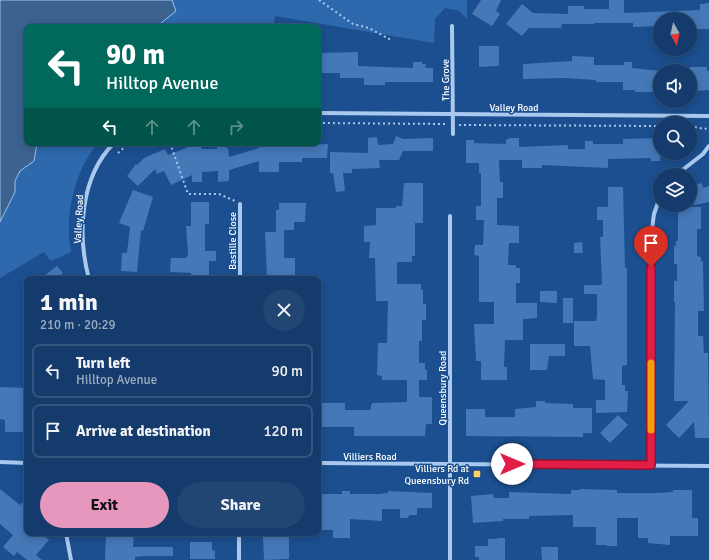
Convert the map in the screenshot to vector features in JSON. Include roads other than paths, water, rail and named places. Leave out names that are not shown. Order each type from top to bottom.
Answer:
[{"type":"street","name":"The Grove","points":[[452,26],[453,134]]},
{"type":"street","name":"Valley Road","points":[[321,113],[709,116]]},
{"type":"street","name":"Valley Road","points":[[88,276],[84,253],[85,197],[99,161],[112,146]]},
{"type":"street","points":[[685,168],[703,154],[709,146]]},
{"type":"street","name":"Bastille Close","points":[[240,204],[240,276]]},
{"type":"street","points":[[651,465],[651,237],[655,212]]},
{"type":"street","name":"Queensbury Road","points":[[450,216],[450,560]]},
{"type":"street","points":[[0,462],[24,463]]},
{"type":"street","name":"Villiers Road","points":[[321,463],[709,466]]},
{"type":"street","points":[[67,536],[71,560]]},
{"type":"street","points":[[239,536],[239,560]]},
{"type":"place","name":"Villiers Rd at Queensbury Rd","points":[[477,474]]}]
